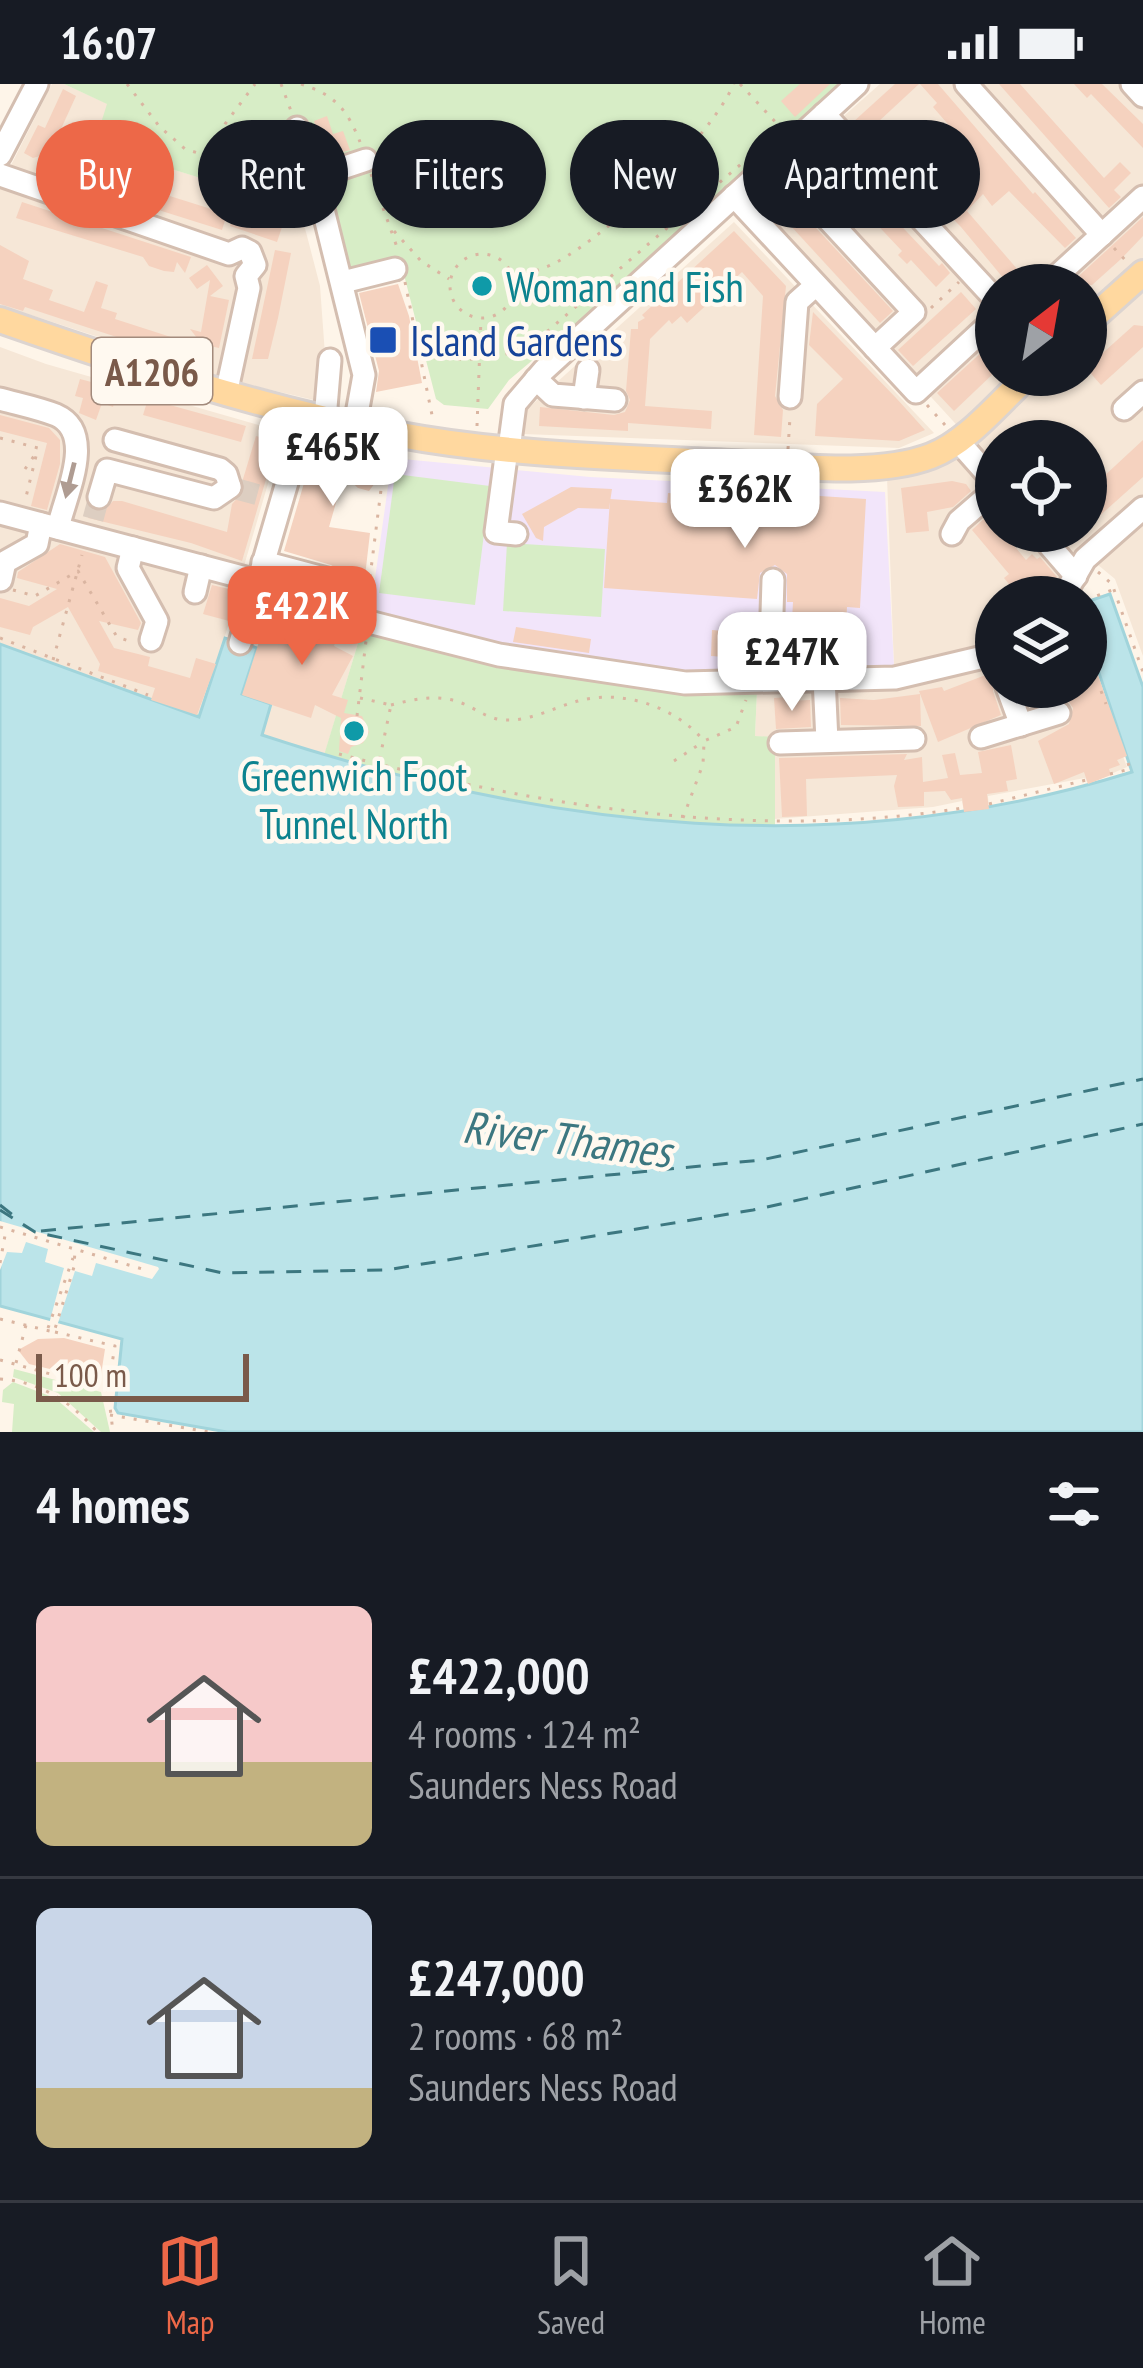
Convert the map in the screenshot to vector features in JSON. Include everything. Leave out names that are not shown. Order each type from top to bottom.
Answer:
[{"type":"main road","points":[[1107,303],[1138,271]]},
{"type":"main road","name":"A1206","points":[[0,320],[226,394],[356,425],[508,449],[844,466],[912,461],[944,450],[1006,396]]},
{"type":"street","points":[[0,155],[37,84]]},
{"type":"street","points":[[810,120],[824,114],[857,84]]},
{"type":"street","points":[[966,84],[1102,235]]},
{"type":"street","points":[[1132,84],[1143,95]]},
{"type":"street","points":[[824,114],[975,277]]},
{"type":"street","points":[[348,166],[366,160]]},
{"type":"street","points":[[0,175],[229,254],[230,271],[246,275],[249,288],[226,394]]},
{"type":"street","points":[[517,535],[496,532],[515,404],[536,379],[743,188]]},
{"type":"street","points":[[734,196],[916,392],[975,337]]},
{"type":"street","points":[[1070,264],[1143,197]]},
{"type":"street","points":[[329,228],[364,375],[356,425]]},
{"type":"street","points":[[836,228],[914,312],[875,348]]},
{"type":"street","points":[[344,282],[395,269]]},
{"type":"street","points":[[790,397],[797,302],[816,285]]},
{"type":"street","points":[[93,517],[107,470],[214,498],[251,493],[316,416],[330,360]]},
{"type":"street","points":[[584,398],[588,370]]},
{"type":"street","points":[[536,379],[553,395],[615,400]]},
{"type":"street","points":[[1124,410],[1143,392]]},
{"type":"street","points":[[0,399],[60,416],[75,430],[78,448],[30,521]]},
{"type":"street","points":[[115,440],[220,469],[251,493],[260,571],[240,643]]},
{"type":"street","points":[[957,440],[975,461]]},
{"type":"street","points":[[952,534],[975,506]]},
{"type":"street","points":[[30,521],[93,517],[133,548],[201,566],[327,579],[357,619],[499,655],[685,683],[895,678],[975,661]]},
{"type":"street","points":[[0,583],[5,562],[37,544],[30,521]]},
{"type":"street","points":[[1076,576],[1138,521]]},
{"type":"street","points":[[133,548],[128,568],[157,621],[151,640]]},
{"type":"street","points":[[1062,552],[1081,568]]},
{"type":"street","points":[[195,592],[201,566]]},
{"type":"street","points":[[770,679],[773,580]]},
{"type":"street","points":[[824,678],[827,741]]},
{"type":"street","points":[[1015,708],[1021,725]]},
{"type":"street","points":[[981,737],[1059,712]]},
{"type":"street","points":[[780,743],[914,739]]},
{"type":"path","points":[[127,84],[175,142],[198,153]]},
{"type":"path","points":[[228,120],[255,84]]},
{"type":"path","points":[[281,84],[294,120]]},
{"type":"path","points":[[301,84],[329,94],[342,105],[366,160],[393,230],[432,414]]},
{"type":"path","points":[[513,278],[555,263],[596,236],[701,137],[737,84],[779,120]]},
{"type":"path","points":[[422,357],[482,361],[515,353],[535,342],[743,168]]},
{"type":"path","points":[[393,230],[422,261],[451,280]]},
{"type":"path","points":[[1102,235],[1138,271]]},
{"type":"path","points":[[485,254],[503,261],[514,288],[506,307],[481,318],[458,306],[451,280],[466,258],[485,254]]},
{"type":"path","points":[[477,428],[481,318]]},
{"type":"path","points":[[916,392],[957,440]]},
{"type":"path","points":[[788,449],[790,397]]},
{"type":"path","points":[[0,438],[38,448]]},
{"type":"path","points":[[366,615],[384,440]]},
{"type":"path","points":[[30,521],[28,488],[38,448]]},
{"type":"path","points":[[25,469],[38,448]]},
{"type":"path","points":[[20,486],[28,488]]},
{"type":"path","points":[[53,660],[93,517]]},
{"type":"path","points":[[1081,568],[1114,590],[1143,672]]},
{"type":"path","points":[[0,583],[34,596],[78,572]]},
{"type":"path","points":[[78,572],[117,637],[149,646],[151,640]]},
{"type":"path","points":[[1107,593],[1114,590]]},
{"type":"path","points":[[357,716],[367,631]]},
{"type":"path","points":[[0,638],[148,695]]},
{"type":"path","points":[[674,761],[736,727],[742,718],[746,679]]},
{"type":"path","points":[[360,698],[391,705],[451,699],[506,720],[603,696],[653,705],[684,722],[704,741],[704,764],[683,818]]},
{"type":"path","points":[[379,764],[391,705]]},
{"type":"path","points":[[339,754],[540,798],[683,818],[774,824],[963,808]]},
{"type":"path","points":[[1110,774],[1130,769],[1126,757]]},
{"type":"path","points":[[988,804],[1087,780]]},
{"type":"path","points":[[4,1231],[34,1234],[74,1253],[149,1271]]},
{"type":"path","points":[[0,1241],[4,1231]]},
{"type":"path","points":[[0,1263],[4,1231]]},
{"type":"path","points":[[51,1331],[74,1267],[74,1253]]},
{"type":"path","points":[[0,1319],[116,1346],[108,1390],[113,1432]]},
{"type":"path","points":[[16,1364],[26,1325]]},
{"type":"path","points":[[0,1360],[108,1390]]},
{"type":"path","points":[[0,1378],[20,1380],[56,1396],[97,1432]]},
{"type":"path","points":[[109,1414],[209,1432]]},
{"type":"shaded area","points":[[52,84],[64,84],[108,104],[103,120],[36,120],[36,228],[174,228],[174,170],[198,177],[198,228],[305,228],[320,286],[327,382],[323,402],[237,382],[0,305],[0,187]]},
{"type":"shaded area","points":[[880,84],[1143,84],[1143,656],[1115,579],[1082,552],[1107,552],[1107,420],[975,420],[975,445],[777,228],[980,228],[980,120],[839,120]]},
{"type":"shaded area","points":[[734,222],[934,433],[899,448],[523,434],[524,412]]},
{"type":"shaded area","points":[[0,347],[283,432],[244,566],[0,504]]},
{"type":"shaded area","points":[[954,449],[975,474],[975,552],[1042,552],[1063,576],[975,576],[975,651],[894,666],[887,477],[918,473]]},
{"type":"shaded area","points":[[392,458],[590,477],[885,492],[894,666],[739,661],[710,673],[589,662],[370,614]]},
{"type":"shaded area","points":[[0,519],[241,584],[200,717],[0,644]]},
{"type":"shaded area","points":[[308,591],[326,598],[341,620],[362,630],[324,756],[261,735]]},
{"type":"shaded area","points":[[975,670],[975,708],[1105,708],[1127,767],[1088,784],[1085,778],[988,796],[989,809],[964,812],[962,801],[774,819],[775,738],[755,736],[757,691],[914,686]]},
{"type":"green space","points":[[64,84],[840,84],[801,120],[743,120],[743,173],[719,195],[719,120],[570,120],[570,228],[682,228],[509,380],[488,409],[444,405],[436,399],[403,271],[337,285],[324,228],[348,228],[348,120],[198,120],[198,177],[174,170],[174,120],[102,120],[107,104]]},
{"type":"green space","points":[[395,474],[490,486],[475,605],[379,593]]},
{"type":"green space","points":[[507,543],[605,549],[601,617],[503,611]]},
{"type":"green space","points":[[362,630],[524,670],[757,691],[755,736],[775,737],[775,828],[956,813],[1132,772],[1107,696],[1107,667],[1143,687],[1143,845],[434,842],[0,644],[89,679],[324,755]]},
{"type":"green space","points":[[14,1369],[101,1392],[110,1432],[101,1432],[58,1393],[13,1377]]},
{"type":"green space","points":[[13,1382],[55,1398],[94,1432],[12,1432],[14,1404],[2,1402],[3,1390]]},
{"type":"water","name":"River Thames","points":[[1107,595],[1143,687],[1143,1432],[227,1432],[118,1413],[122,1339],[0,1306],[0,644],[199,717],[225,638],[257,648],[242,694],[271,704],[262,735],[478,794],[695,823],[804,825],[913,818],[1022,800],[1132,772],[1107,697]]},
{"type":"pier","points":[[0,1221],[159,1269],[152,1279],[96,1263],[92,1276],[75,1271],[57,1326],[49,1324],[64,1268],[45,1262],[48,1249],[26,1242],[22,1253],[7,1252],[0,1270]]},
{"type":"building","points":[[800,84],[830,84],[795,117],[781,101]]},
{"type":"building","points":[[895,84],[919,84],[880,120],[855,120]]},
{"type":"building","points":[[920,84],[938,84],[969,120],[944,120],[933,107],[937,103]]},
{"type":"building","points":[[999,84],[1020,84],[1104,178],[1120,162],[1131,173],[1114,190],[1121,197],[1109,208]]},
{"type":"building","points":[[1074,84],[1102,84],[1143,124],[1143,148],[1091,94],[1087,98]]},
{"type":"building","points":[[63,89],[76,96],[65,120],[49,120]]},
{"type":"building","points":[[36,129],[36,157],[24,153]]},
{"type":"building","points":[[980,133],[1076,238],[1065,248],[1009,191],[992,206],[983,194],[980,197]]},
{"type":"building","points":[[174,197],[198,205],[198,222],[174,215]]},
{"type":"building","points":[[22,202],[36,207],[36,224],[16,218]]},
{"type":"building","points":[[1143,217],[1143,236],[1121,259],[1107,272],[1107,264],[1092,264]]},
{"type":"building","points":[[980,226],[1013,264],[992,264],[962,228]]},
{"type":"building","points":[[49,228],[102,228],[191,257],[185,273],[177,262],[174,272],[164,271],[149,266],[143,257]]},
{"type":"building","points":[[236,228],[282,228],[277,242]]},
{"type":"building","points":[[793,228],[816,228],[893,311],[880,323]]},
{"type":"building","points":[[880,228],[903,228],[950,273],[936,287],[911,260],[907,264],[898,255],[902,251]]},
{"type":"building","points":[[734,231],[786,286],[775,396],[783,410],[781,437],[754,435],[763,296],[742,272],[687,323],[681,316],[672,324],[669,320],[650,339],[645,406],[712,411],[711,429],[628,423],[628,431],[539,426],[540,407],[614,415],[625,412],[630,400],[626,391],[631,329],[638,329],[638,322],[645,318],[642,315]]},
{"type":"building","points":[[0,245],[29,261],[23,279],[53,290],[49,300],[84,312],[96,281],[108,285],[101,308],[117,313],[115,319],[205,348],[190,329],[201,332],[210,280],[197,289],[189,278],[207,265],[223,286],[210,296],[229,300],[219,348],[210,346],[202,365],[25,307],[23,311],[0,304]]},
{"type":"building","points":[[275,250],[291,253],[278,318],[268,359],[252,359]]},
{"type":"building","name":"Island Gardens","points":[[398,284],[422,383],[376,392],[379,371],[359,293]]},
{"type":"building","points":[[961,292],[975,308],[913,366],[898,350]]},
{"type":"building","points":[[813,312],[925,430],[899,441],[815,436],[817,404],[843,379],[809,345]]},
{"type":"building","points":[[1134,325],[1143,326],[1143,347],[1107,380],[1107,349]]},
{"type":"building","points":[[975,358],[975,391],[954,411],[937,393]]},
{"type":"building","points":[[80,379],[118,389],[113,407],[102,403],[96,420],[79,413],[83,398],[75,396]]},
{"type":"building","points":[[148,399],[246,426],[241,442],[143,415]]},
{"type":"building","points":[[0,415],[49,428],[60,440],[60,464],[47,510],[31,506],[47,443],[0,431]]},
{"type":"building","points":[[256,436],[277,442],[242,561],[191,543],[88,518],[90,509],[104,511],[113,501],[122,501],[227,532],[232,504],[244,491]]},
{"type":"building","points":[[317,439],[359,451],[374,450],[380,459],[381,475],[369,491],[344,475],[329,527],[370,533],[364,585],[331,565],[284,551]]},
{"type":"building","points":[[1143,440],[1143,477],[1107,509],[1107,473]]},
{"type":"building","points":[[952,481],[966,484],[971,491],[953,507],[927,512],[929,531],[906,533],[901,488]]},
{"type":"building","points":[[571,487],[612,489],[609,509],[578,508],[544,527],[543,541],[536,538],[522,514]]},
{"type":"building","points":[[725,490],[866,499],[860,608],[847,607],[845,643],[791,639],[793,602],[787,602],[787,574],[775,565],[760,573],[757,599],[604,588],[610,499],[667,503],[668,493],[724,497]]},
{"type":"building","points":[[60,544],[105,557],[141,623],[138,630],[99,621],[114,648],[150,657],[148,666],[190,678],[196,658],[216,664],[197,715],[151,700],[155,688],[98,671],[100,664],[68,607],[33,627],[30,635],[0,627],[0,598],[29,606],[57,589],[17,578],[18,572]]},
{"type":"building","points":[[990,552],[1019,552],[1026,560],[1032,554],[1056,576],[1006,576]]},
{"type":"building","points":[[212,585],[237,591],[229,621],[203,614]]},
{"type":"building","points":[[290,585],[308,591],[300,618],[339,631],[334,646],[353,656],[332,695],[348,700],[344,713],[362,716],[369,732],[348,754],[339,751],[341,718],[315,705],[311,718],[242,695],[267,617],[271,618],[276,603],[283,605]]},
{"type":"building","points":[[516,627],[591,639],[589,653],[513,642]]},
{"type":"building","points":[[712,630],[755,633],[754,659],[711,656]]},
{"type":"building","points":[[975,679],[975,708],[999,708],[1001,715],[938,742],[919,691],[942,687],[944,691]]},
{"type":"building","points":[[920,694],[921,726],[841,725],[840,698],[874,700]]},
{"type":"building","points":[[787,697],[787,701],[810,700],[811,727],[776,729],[774,698]]},
{"type":"building","points":[[1107,700],[1127,756],[1109,769],[1111,775],[1088,784],[1084,772],[1054,784],[1038,741],[1069,724],[1073,708],[1107,708]]},
{"type":"building","points":[[1011,745],[1017,779],[1006,781],[1008,791],[987,794],[989,809],[964,812],[962,798],[951,800],[945,791],[924,792],[924,806],[898,807],[897,775],[806,779],[807,816],[782,817],[779,758],[907,754],[904,760],[922,757],[923,782],[948,778],[942,755],[955,753],[960,775],[982,773],[978,752]]},
{"type":"building","points":[[64,1338],[105,1349],[100,1381],[29,1364],[18,1350],[38,1339]]},
{"type":"ferry route","points":[[41,1231],[761,1160],[1143,1079]]},
{"type":"ferry route","points":[[0,1210],[35,1232],[223,1273],[386,1270],[753,1210],[1143,1124]]},
{"type":"ferry route","points":[[0,1205],[19,1220]]},
{"type":"tunnel","points":[[237,489],[259,495]]},
{"type":"tunnel","points":[[93,519],[99,497]]},
{"type":"place","name":"Woman and Fish","points":[[482,286]]},
{"type":"place","name":"Island Gardens","points":[[383,340]]},
{"type":"place","name":"Greenwich Foot Tunnel North","points":[[354,731]]}]
